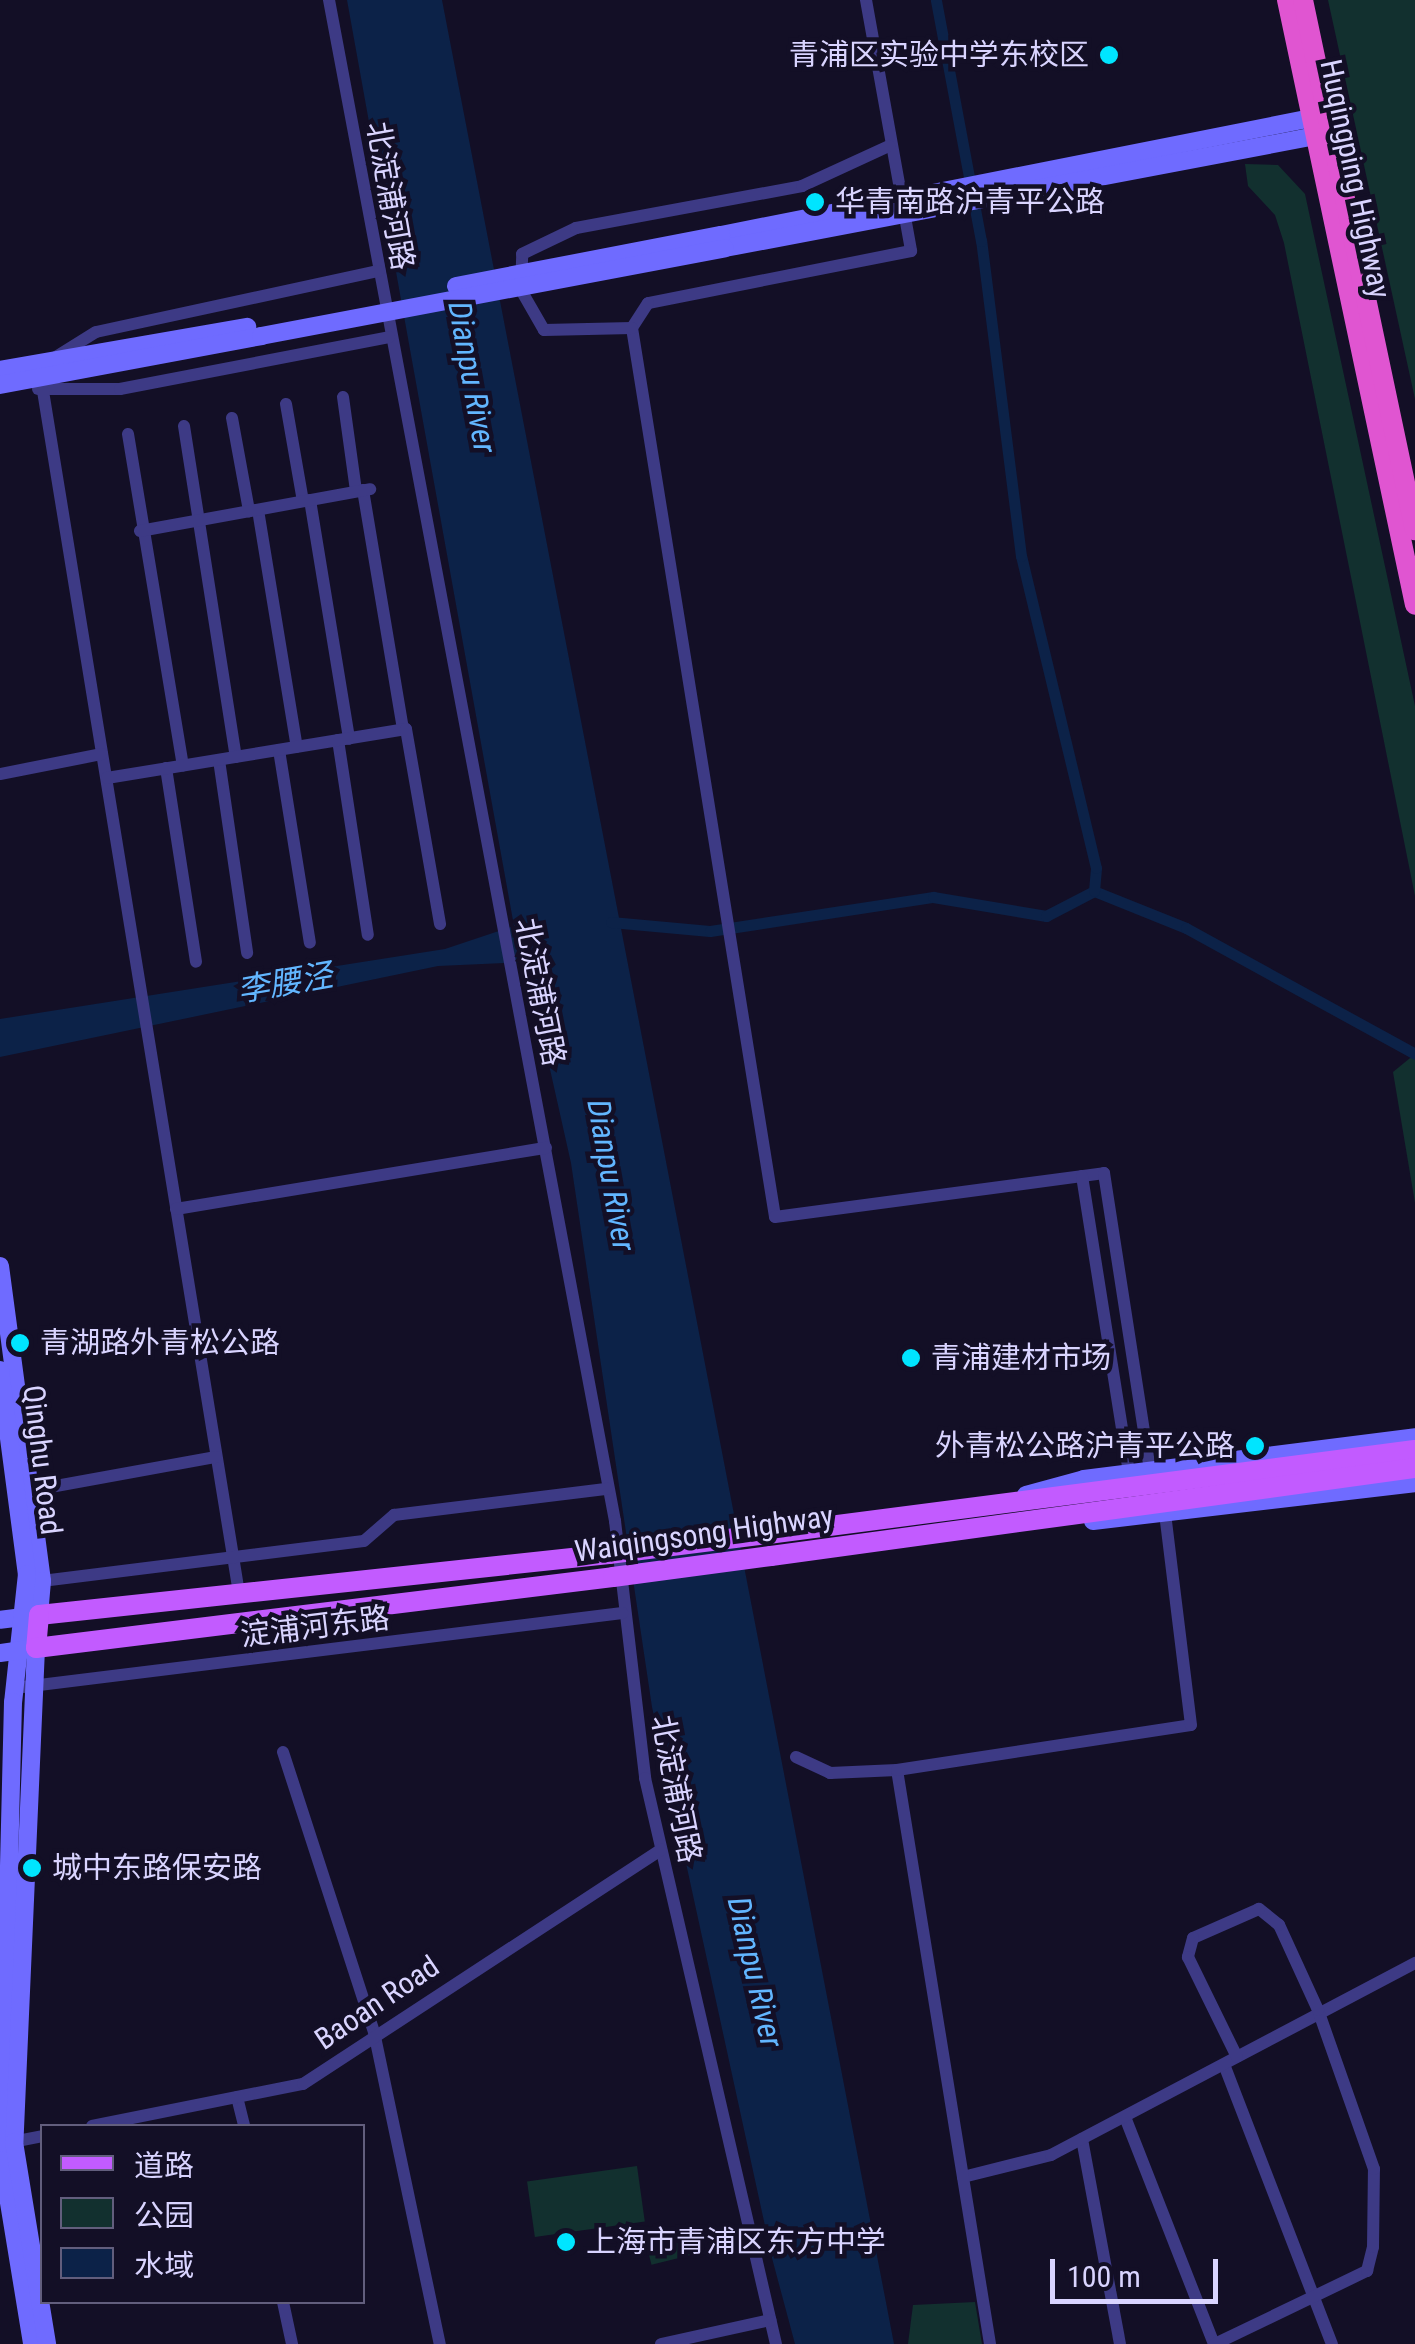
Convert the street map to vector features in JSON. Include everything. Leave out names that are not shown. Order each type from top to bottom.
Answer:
[{"type":"highway","name":"Huqingping Highway","points":[[1287,0],[1322,126],[1415,530]]},
{"type":"highway","name":"Huqingping Highway","points":[[1303,0],[1322,126],[1415,605]]},
{"type":"main road","points":[[4,379],[48,362],[259,330],[1322,126]]},
{"type":"main road","points":[[4,379],[94,368],[259,330]]},
{"type":"main road","name":"Qinghu Road","points":[[0,1266],[34,1490],[42,1581],[28,1650]]},
{"type":"main road","name":"Qinghu Road","points":[[0,1370],[32,1616]]},
{"type":"main road","points":[[1013,1500],[1129,1472],[1415,1437]]},
{"type":"main road","name":"Waiqingsong Highway","points":[[0,1653],[771,1556],[1323,1472],[1415,1450]]},
{"type":"main road","name":"Waiqingsong Highway","points":[[0,1620],[609,1554],[1013,1500],[1323,1472],[1415,1468]]},
{"type":"main road","points":[[1007,1522],[1165,1513],[1415,1483]]},
{"type":"main road","points":[[28,1650],[22,1687],[5,2144],[32,2344]]},
{"type":"main road","points":[[5,2144],[48,2344]]},
{"type":"street","name":"北淀浦河路","points":[[329,0],[501,928],[546,1148],[607,1489],[622,1613],[662,1850],[776,2344]]},
{"type":"street","points":[[866,0],[889,146],[912,251],[648,303],[632,328],[776,1217],[1104,1173],[1150,1470]]},
{"type":"street","points":[[632,328],[544,330],[521,290],[522,254],[576,228],[802,186],[889,146]]},
{"type":"street","points":[[48,362],[96,332],[378,271]]},
{"type":"street","points":[[4,379],[43,391],[120,389],[390,337]]},
{"type":"street","points":[[61,391],[94,368]]},
{"type":"street","points":[[43,391],[239,1593]]},
{"type":"street","points":[[343,397],[440,924]]},
{"type":"street","points":[[286,404],[307,500],[344,740],[368,935]]},
{"type":"street","points":[[232,418],[254,510],[297,747]]},
{"type":"street","points":[[184,426],[236,757]]},
{"type":"street","points":[[128,434],[141,531],[184,765]]},
{"type":"street","points":[[141,531],[363,490]]},
{"type":"street","points":[[107,778],[402,730]]},
{"type":"street","points":[[279,750],[310,943]]},
{"type":"street","points":[[0,774],[102,754]]},
{"type":"street","points":[[219,760],[248,952]]},
{"type":"street","points":[[166,768],[196,962]]},
{"type":"street","points":[[176,1209],[546,1148]]},
{"type":"street","points":[[1082,1176],[1129,1472]]},
{"type":"street","points":[[34,1490],[216,1457]]},
{"type":"street","points":[[42,1581],[364,1541],[394,1515],[607,1489]]},
{"type":"street","points":[[796,1757],[830,1773],[897,1770],[1191,1725],[1165,1513]]},
{"type":"street","name":"淀浦河东路","points":[[22,1687],[622,1613]]},
{"type":"street","points":[[283,1752],[374,2032],[440,2344]]},
{"type":"street","points":[[897,1770],[990,2344]]},
{"type":"street","name":"Baoan Road","points":[[102,2124],[303,2084],[374,2032],[662,1850]]},
{"type":"street","points":[[1125,2118],[1215,2344],[1367,2271],[1373,2247],[1374,2169],[1318,2010],[1279,1925],[1259,1909],[1193,1938],[1188,1957],[1236,2057]]},
{"type":"street","points":[[963,2178],[1082,2139],[1225,2067],[1318,2010],[1415,1963]]},
{"type":"street","points":[[1225,2067],[1332,2344]]},
{"type":"street","points":[[237,2097],[244,2124]]},
{"type":"street","points":[[5,2144],[40,2136]]},
{"type":"street","points":[[1082,2139],[1120,2344]]},
{"type":"street","points":[[283,2304],[292,2344]]},
{"type":"street","points":[[660,2344],[770,2320]]},
{"type":"green space","points":[[1328,0],[1415,0],[1415,399]]},
{"type":"green space","points":[[1245,164],[1278,165],[1305,194],[1415,706],[1415,896],[1284,243],[1275,215],[1248,186]]},
{"type":"green space","points":[[1415,1054],[1415,1203],[1393,1072]]},
{"type":"green space","points":[[637,2166],[645,2221],[535,2237],[527,2181]]},
{"type":"green space","points":[[692,2233],[697,2253],[651,2265],[646,2244]]},
{"type":"green space","points":[[975,2302],[982,2344],[908,2344],[913,2305]]},
{"type":"water","points":[[347,0],[442,0],[894,2344],[795,2344],[772,2258],[652,1707],[571,1163],[526,962],[438,966],[0,1057],[0,1019],[445,949],[514,926]]},
{"type":"waterway","points":[[611,922],[710,931],[933,897],[1046,916],[1094,891],[1096,868],[1021,556],[981,241],[936,0]]},
{"type":"waterway","points":[[1094,891],[1186,928],[1415,1054]]},
{"type":"place","name":"青浦区实验中学东校区","points":[[1109,55]]},
{"type":"place","name":"华青南路沪青平公路","points":[[815,202]]},
{"type":"place","name":"青湖路外青松公路","points":[[20,1343]]},
{"type":"place","name":"青浦建材市场","points":[[911,1358]]},
{"type":"place","name":"外青松公路沪青平公路","points":[[1255,1446]]},
{"type":"place","name":"城中东路保安路","points":[[32,1868]]},
{"type":"place","name":"上海市青浦区东方中学","points":[[566,2242]]},
{"type":"water label","name":"Dianpu River","points":[[472,377]]},
{"type":"water label","name":"李腰泾","points":[[285,983]]},
{"type":"water label","name":"Dianpu River","points":[[611,1175]]},
{"type":"water label","name":"Dianpu River","points":[[755,1972]]}]
